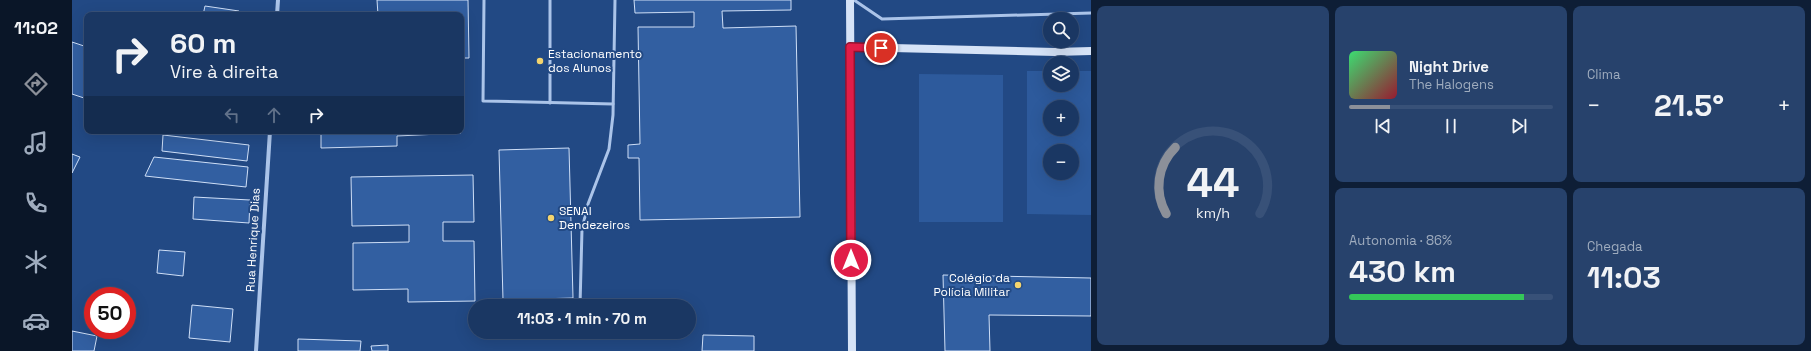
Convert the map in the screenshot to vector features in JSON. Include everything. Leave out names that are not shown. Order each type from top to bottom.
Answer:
[{"type":"main road","points":[[850,0],[852,351]]},
{"type":"main road","points":[[850,47],[1055,52],[1091,51]]},
{"type":"street","points":[[277,12],[278,0]]},
{"type":"street","name":"Rua Henrique Dias","points":[[256,351],[270,134]]},
{"type":"lane","points":[[484,0],[483,101],[613,104]]},
{"type":"lane","points":[[550,0],[550,103]]},
{"type":"lane","points":[[580,299],[582,229],[588,204],[609,148],[613,104],[615,0]]},
{"type":"lane","points":[[854,0],[882,19],[1091,13]]},
{"type":"shaded area","points":[[1027,71],[1043,71],[1043,92],[1079,92],[1079,71],[1091,71],[1091,215],[1027,214]]},
{"type":"shaded area","points":[[919,74],[1003,75],[1003,222],[919,222]]},
{"type":"building","points":[[377,0],[468,0],[469,58],[464,58],[464,12],[378,12]]},
{"type":"building","points":[[634,0],[791,0],[791,10],[722,11],[723,28],[796,26],[800,217],[640,220],[639,158],[628,158],[628,145],[640,144],[638,27],[694,27],[694,12],[635,13]]},
{"type":"building","points":[[205,6],[239,11],[239,12],[204,12]]},
{"type":"building","points":[[72,42],[84,46],[84,98],[72,94]]},
{"type":"building","points":[[321,134],[440,134],[397,136],[397,146],[321,148]]},
{"type":"building","points":[[163,135],[249,145],[247,161],[162,151]]},
{"type":"building","points":[[569,148],[573,298],[503,299],[499,150]]},
{"type":"building","points":[[72,154],[80,157],[72,173]]},
{"type":"building","points":[[154,157],[248,167],[246,187],[145,176]]},
{"type":"building","points":[[473,175],[474,222],[443,222],[443,241],[474,241],[475,299],[468,299],[468,301],[408,302],[408,289],[353,290],[353,243],[409,242],[409,225],[352,226],[351,177]]},
{"type":"building","points":[[194,197],[250,200],[249,223],[193,219]]},
{"type":"building","points":[[159,250],[185,252],[183,276],[157,273]]},
{"type":"building","name":"Colégio da Polícia Militar","points":[[943,275],[1091,278],[1091,316],[989,315],[990,351],[945,351]]},
{"type":"building","points":[[192,305],[233,309],[230,342],[189,338]]},
{"type":"building","points":[[72,331],[84,333],[84,339],[96,339],[94,351],[72,351]]},
{"type":"building","points":[[703,335],[754,336],[754,351],[702,351]]},
{"type":"building","points":[[298,339],[361,341],[360,351],[298,351]]},
{"type":"building","points":[[388,345],[388,351],[372,351],[371,346]]},
{"type":"place","name":"Estacionamento dos Alunos","points":[[540,61]]},
{"type":"place","name":"SENAI Dendezeiros","points":[[551,218]]},
{"type":"place","name":"Colégio da Polícia Militar","points":[[1018,285]]},
{"type":"route","points":[[851,260],[850,47],[881,48]]}]
